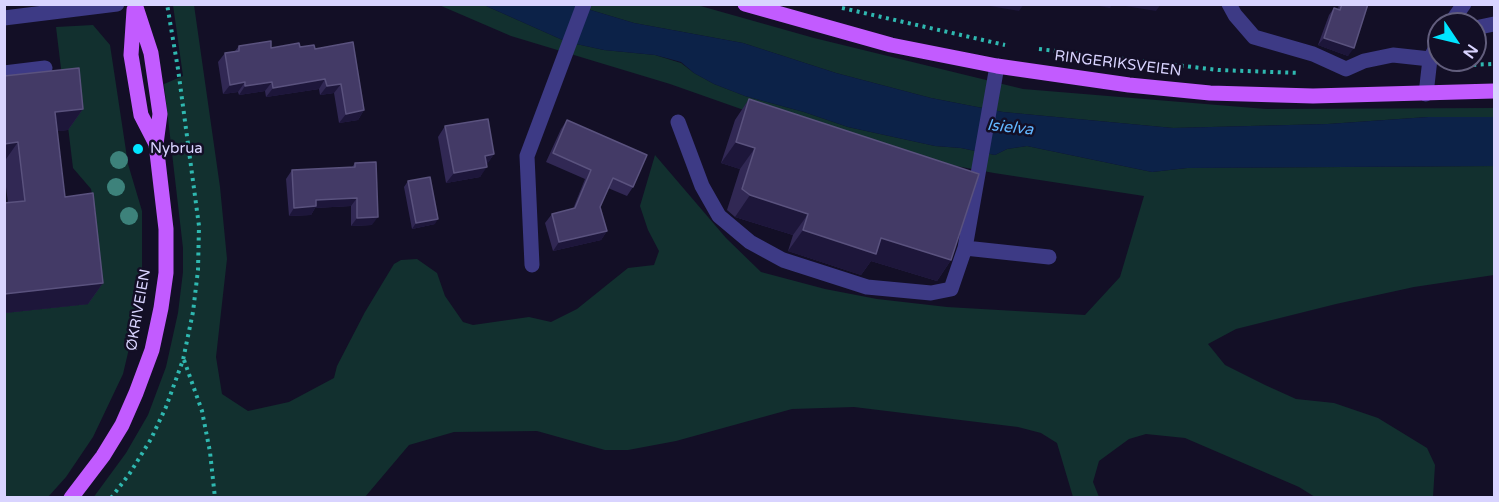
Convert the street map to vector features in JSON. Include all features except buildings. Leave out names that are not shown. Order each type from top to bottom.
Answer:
[{"type":"main road","name":"ØKRIVEIEN","points":[[71,498],[123,425],[152,350],[166,273],[166,229],[156,144],[160,114],[155,71],[135,4]]},
{"type":"main road","name":"RINGERIKSVEIEN","points":[[745,4],[891,45],[997,66],[1118,84],[1210,93],[1313,96],[1494,91]]},
{"type":"street","points":[[4,18],[117,4]]},
{"type":"street","points":[[1229,4],[1234,15],[1254,37],[1313,54],[1346,69],[1364,61],[1393,55],[1427,59]]},
{"type":"street","points":[[532,265],[527,156],[584,5]]},
{"type":"street","points":[[678,122],[702,186],[719,216],[750,242],[783,260],[867,287],[931,293],[951,289],[965,248],[997,66]]},
{"type":"street","points":[[4,74],[45,68]]},
{"type":"street","points":[[1426,94],[1429,72]]},
{"type":"street","points":[[965,248],[1049,257]]},
{"type":"path","points":[[839,7],[932,30],[1015,47]]},
{"type":"path","points":[[1037,49],[1218,70],[1301,73]]},
{"type":"path","points":[[183,360],[202,411],[210,452],[215,498]]},
{"type":"green space","points":[[173,5],[194,5],[220,187],[227,259],[216,357],[222,394],[248,411],[289,402],[334,378],[337,366],[365,312],[394,264],[401,260],[417,259],[437,273],[445,296],[463,322],[473,325],[529,317],[551,322],[577,309],[628,268],[654,265],[659,251],[648,230],[640,206],[655,155],[726,238],[761,272],[825,289],[877,299],[947,307],[1085,315],[1120,277],[1144,196],[994,173],[891,154],[511,36],[439,5],[484,5],[567,42],[604,50],[655,55],[681,63],[714,84],[745,96],[848,127],[935,146],[961,148],[995,155],[1007,149],[1027,146],[1152,172],[1187,168],[1494,166],[1494,275],[1414,287],[1336,304],[1236,329],[1208,344],[1225,365],[1265,385],[1296,399],[1334,403],[1378,418],[1427,448],[1435,465],[1433,497],[1315,497],[1299,487],[1185,438],[1146,434],[1129,439],[1099,461],[1093,482],[1099,497],[1073,497],[1057,443],[1041,433],[1018,427],[854,407],[792,409],[676,441],[628,450],[605,450],[537,431],[454,432],[409,445],[365,497],[93,498],[126,453],[148,415],[166,367],[178,313],[183,272],[183,248],[164,84],[183,76]]},
{"type":"green space","points":[[574,5],[697,5],[814,38],[1023,89],[1266,109],[1494,108],[1494,117],[1428,117],[1328,124],[1173,128],[1003,112],[931,98],[836,73],[743,43],[634,23]]},
{"type":"green space","points":[[93,25],[110,45],[128,164],[142,211],[142,285],[135,323],[123,374],[93,437],[66,477],[48,497],[5,497],[4,313],[88,304],[96,214],[91,189],[73,168],[56,27]]},
{"type":"water","name":"Isielva","points":[[484,5],[574,5],[634,23],[743,43],[836,73],[931,98],[1003,112],[1173,128],[1328,124],[1428,117],[1494,117],[1494,166],[1187,168],[1152,172],[1027,146],[1007,149],[995,155],[961,148],[935,146],[848,127],[745,96],[714,84],[694,73],[681,62],[655,55],[604,50],[567,42]]},
{"type":"place","name":"Nybrua","points":[[138,149]]}]
